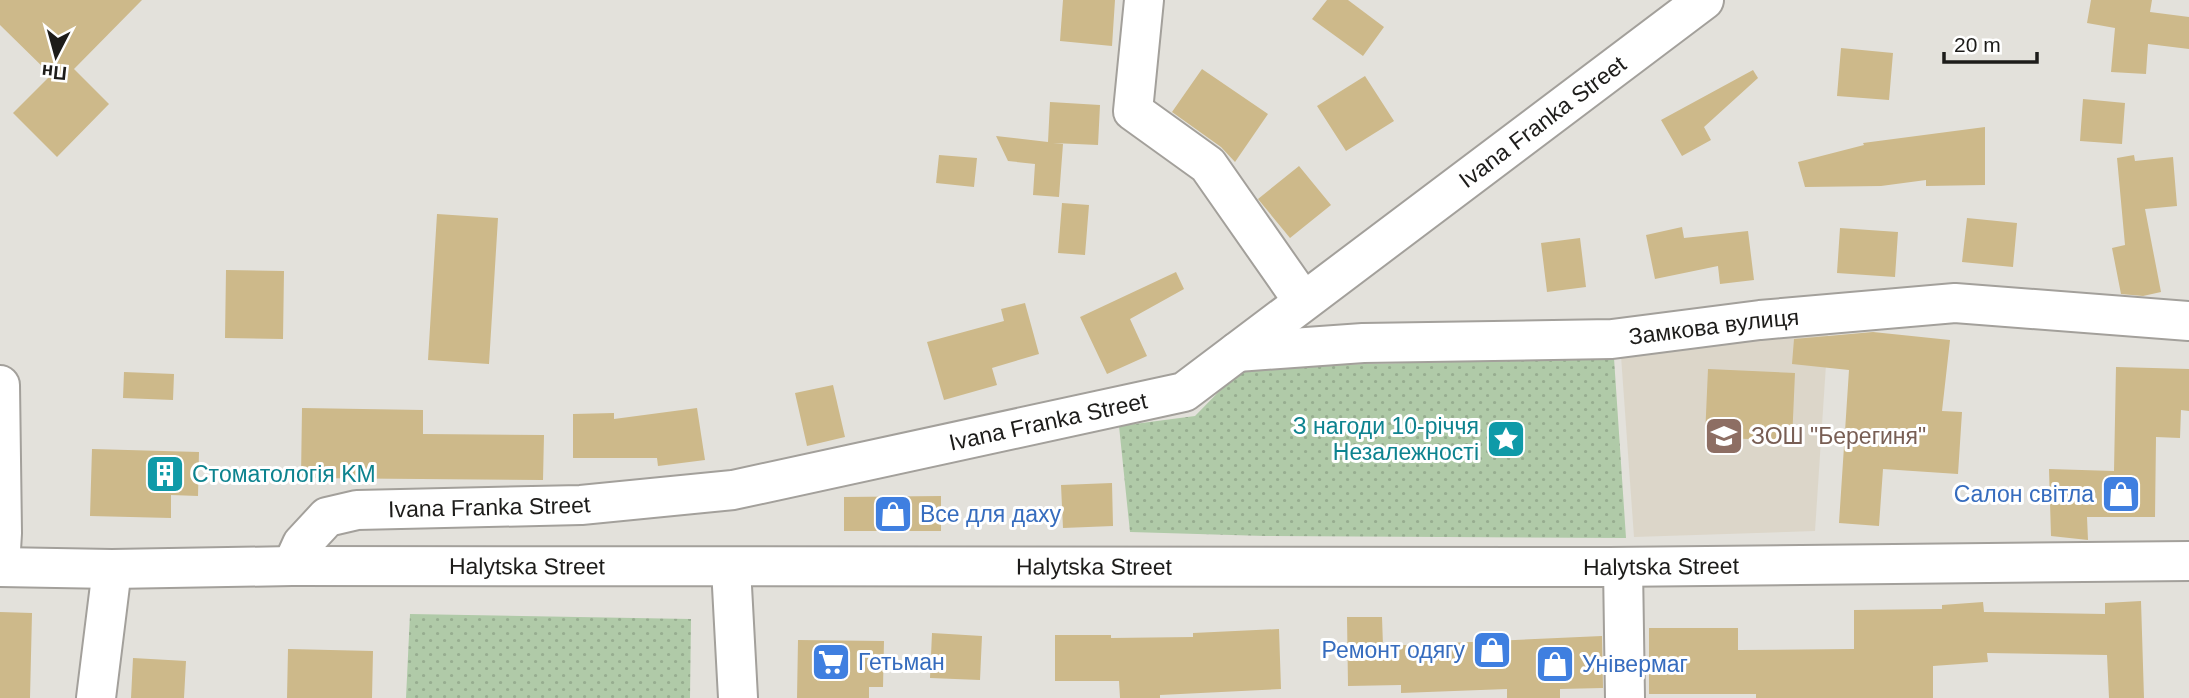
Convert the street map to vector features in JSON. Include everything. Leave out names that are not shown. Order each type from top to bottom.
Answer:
[{"type":"street","points":[[1144,0],[1133,111],[1209,165],[1303,301]]},
{"type":"street","name":"Ivana Franka Street","points":[[292,566],[302,544],[327,517],[357,510],[581,505],[733,490],[1184,392],[1704,0]]},
{"type":"street","name":"Замкова вулиця","points":[[1237,352],[1363,343],[1612,339],[1760,320],[1955,303],[2189,321]]},
{"type":"street","points":[[0,385],[0,567]]},
{"type":"street","name":"Halytska Street","points":[[0,567],[1623,566],[2189,561]]},
{"type":"street","points":[[1623,566],[1625,698]]},
{"type":"street","points":[[731,568],[738,698]]},
{"type":"street","points":[[96,698],[112,569]]},
{"type":"shaded area","name":"ЗОШ \"Берегиня\"","points":[[1829,319],[1815,531],[1634,537],[1620,342]]},
{"type":"green space","points":[[1614,358],[1626,538],[1265,536],[1130,532],[1119,426],[1195,416],[1243,367]]},
{"type":"green space","points":[[410,614],[691,619],[690,698],[406,698]]},
{"type":"building","points":[[0,0],[142,0],[74,69],[109,104],[57,157],[13,113],[51,75],[0,25]]},
{"type":"building","points":[[1063,0],[1115,0],[1112,46],[1060,41]]},
{"type":"building","points":[[1327,0],[1348,0],[1384,27],[1363,56],[1312,19]]},
{"type":"building","points":[[2091,0],[2152,0],[2150,12],[2189,17],[2189,49],[2148,44],[2146,74],[2111,72],[2115,28],[2087,23]]},
{"type":"building","points":[[1841,48],[1893,53],[1889,100],[1837,96]]},
{"type":"building","points":[[1202,69],[1268,114],[1235,162],[1221,147],[1172,112]]},
{"type":"building","points":[[1753,70],[1758,78],[1704,127],[1711,140],[1682,156],[1661,120]]},
{"type":"building","points":[[1365,76],[1394,121],[1346,151],[1317,106]]},
{"type":"building","points":[[2083,99],[2125,103],[2122,144],[2080,141]]},
{"type":"building","points":[[1050,102],[1100,105],[1098,145],[1053,143],[1063,144],[1059,197],[1033,195],[1035,164],[1008,161],[996,136],[1048,142]]},
{"type":"building","points":[[1985,127],[1985,185],[1926,186],[1926,180],[1881,186],[1805,187],[1798,162],[1864,145],[1863,143]]},
{"type":"building","points":[[939,155],[977,158],[974,187],[936,183]]},
{"type":"building","points":[[2134,155],[2135,161],[2173,157],[2177,206],[2145,209],[2161,292],[2143,296],[2121,294],[2112,248],[2125,245],[2117,158]]},
{"type":"building","points":[[1299,166],[1331,205],[1290,238],[1258,199]]},
{"type":"building","points":[[1062,203],[1089,205],[1085,255],[1058,253]]},
{"type":"building","points":[[437,214],[498,218],[489,364],[428,360]]},
{"type":"building","points":[[1967,218],[2017,223],[2013,267],[1962,262]]},
{"type":"building","points":[[1682,227],[1684,238],[1748,231],[1754,280],[1720,284],[1718,266],[1655,279],[1646,235]]},
{"type":"building","points":[[1840,228],[1898,232],[1895,277],[1837,273]]},
{"type":"building","points":[[1580,238],[1586,287],[1547,292],[1541,243]]},
{"type":"building","points":[[226,270],[284,271],[283,339],[225,338]]},
{"type":"building","points":[[1176,272],[1184,289],[1130,319],[1147,356],[1107,374],[1080,317]]},
{"type":"building","points":[[1025,303],[1039,354],[992,368],[997,385],[944,400],[927,342],[1004,321],[1001,309]]},
{"type":"building","points":[[1873,332],[1950,340],[1942,411],[1962,412],[1958,474],[1883,469],[1879,526],[1839,523],[1849,370],[1792,364],[1794,339]]},
{"type":"building","points":[[2116,367],[2189,369],[2189,411],[2181,410],[2180,438],[2156,437],[2155,517],[2087,517],[2088,540],[2051,536],[2049,469],[2114,471]]},
{"type":"building","points":[[1708,369],[1795,373],[1792,441],[1705,437]]},
{"type":"building","points":[[124,372],[174,374],[173,400],[123,398]]},
{"type":"building","points":[[833,385],[845,437],[807,446],[795,393]]},
{"type":"building","points":[[302,408],[423,410],[423,434],[544,435],[543,480],[301,478]]},
{"type":"building","points":[[697,408],[705,460],[658,466],[657,458],[573,458],[573,414],[614,413],[614,419]]},
{"type":"building","points":[[92,449],[199,452],[198,496],[171,495],[171,518],[90,516]]},
{"type":"building","points":[[1112,483],[1113,526],[1063,528],[1061,485]]},
{"type":"building","name":"Все для даху","points":[[941,496],[941,531],[844,531],[844,497]]},
{"type":"building","points":[[2141,601],[2144,698],[2109,698],[2107,655],[1987,653],[1988,662],[1933,666],[1933,698],[1756,698],[1756,694],[1649,694],[1649,628],[1738,628],[1738,650],[1854,649],[1854,610],[1942,609],[1942,605],[1983,602],[1984,612],[2105,614],[2105,603]]},
{"type":"building","points":[[0,612],[32,613],[30,698],[0,698]]},
{"type":"building","points":[[1347,617],[1382,617],[1383,646],[1602,636],[1603,688],[1560,689],[1560,698],[1507,698],[1507,689],[1401,693],[1401,685],[1348,686]]},
{"type":"building","points":[[1279,629],[1281,689],[1160,695],[1160,698],[1120,698],[1119,681],[1055,681],[1055,635],[1111,635],[1111,638],[1193,637],[1193,633]]},
{"type":"building","points":[[932,633],[982,636],[980,680],[930,678]]},
{"type":"building","name":"Гетьман","points":[[798,640],[884,641],[883,687],[869,687],[869,698],[797,698]]},
{"type":"building","points":[[288,649],[373,651],[372,698],[287,698]]},
{"type":"building","points":[[133,658],[186,661],[184,698],[131,698]]},
{"type":"place","name":"ЗОШ \"Берегиня\"","points":[[1724,436]]},
{"type":"place","name":"З нагоди 10-річчя Незалежності","points":[[1506,439]]},
{"type":"place","name":"Стоматологія KM","points":[[165,474]]},
{"type":"place","name":"Салон світла","points":[[2121,494]]},
{"type":"place","name":"Все для даху","points":[[893,514]]},
{"type":"place","name":"Ремонт одягу","points":[[1492,650]]},
{"type":"place","name":"Гетьман","points":[[831,662]]},
{"type":"place","name":"Універмаг","points":[[1555,664]]}]
